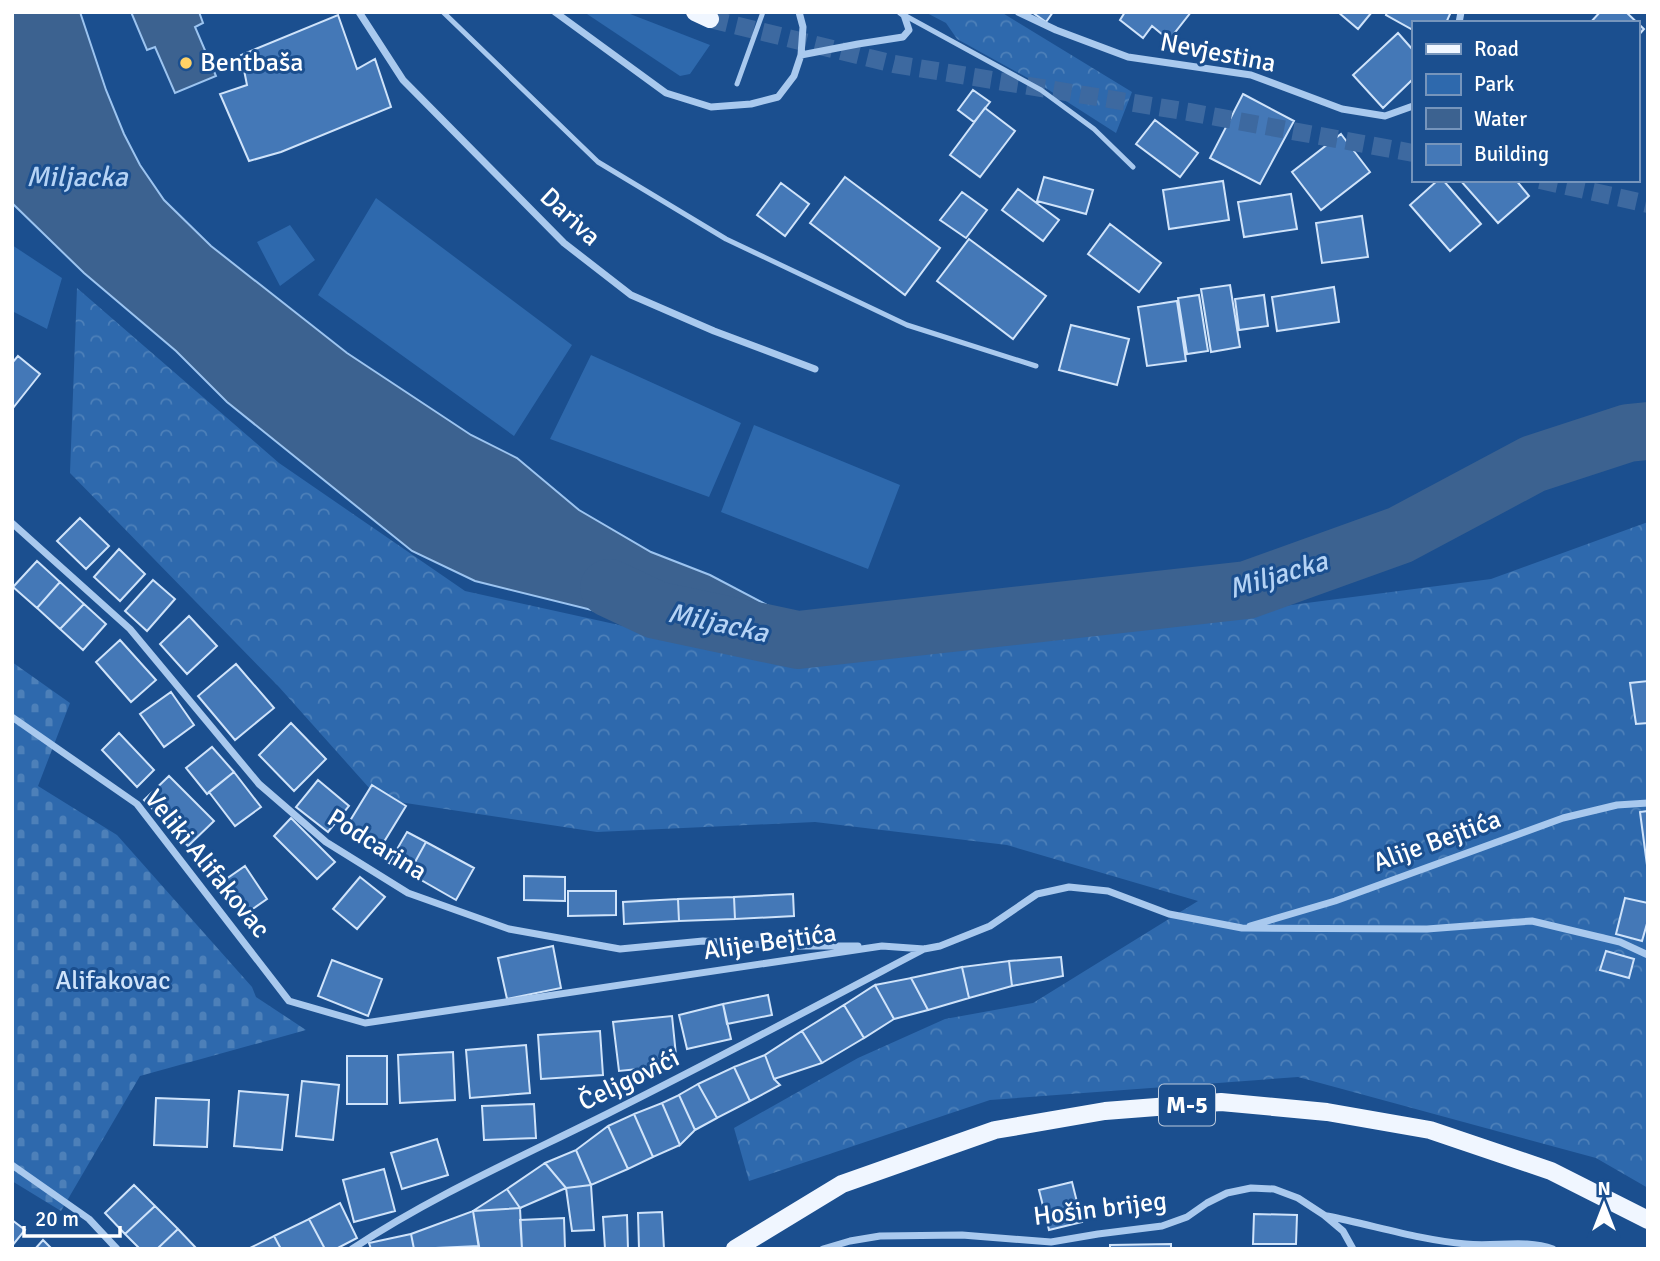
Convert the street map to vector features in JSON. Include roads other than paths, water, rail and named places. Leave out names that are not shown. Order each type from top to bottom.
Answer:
[{"type":"main road","name":"M-5","points":[[735,1249],[842,1184],[995,1130],[1105,1111],[1221,1102],[1327,1112],[1430,1130],[1551,1171],[1642,1217]]},
{"type":"street","name":"Dariva","points":[[359,12],[403,80],[564,243],[631,295],[714,331],[815,369]]},
{"type":"street","points":[[555,12],[666,93],[710,107],[751,104],[778,97],[794,76],[801,55],[803,27],[799,12]]},
{"type":"street","name":"Nevjestina","points":[[1018,12],[1056,30],[1128,57],[1251,75],[1342,109],[1385,116],[1412,106]]},
{"type":"street","points":[[801,55],[902,37],[909,30],[902,14]]},
{"type":"street","name":"Podcarina","points":[[12,523],[130,629],[259,784],[326,842],[408,893],[509,929],[620,949],[703,941],[786,946],[882,946]]},
{"type":"street","name":"Veliki Alifakovac","points":[[12,717],[137,804],[289,1001]]},
{"type":"street","name":"Alije Bejtića","points":[[1242,928],[1335,901],[1563,818],[1617,805],[1648,803]]},
{"type":"street","name":"Alije Bejtića","points":[[289,1001],[365,1023],[882,946],[940,946],[990,926],[1037,894],[1069,887],[1108,891],[1169,914],[1242,928],[1427,929],[1532,921],[1620,942],[1648,954]]},
{"type":"street","name":"Čeljgovići","points":[[352,1249],[433,1200],[718,1059],[924,948]]},
{"type":"street","points":[[12,1165],[89,1219],[117,1249]]},
{"type":"street","name":"Hošin brijeg","points":[[823,1249],[880,1236],[962,1235],[1051,1242],[1162,1226],[1187,1217],[1227,1193],[1251,1188],[1274,1189],[1298,1198],[1343,1231],[1353,1249]]},
{"type":"street","points":[[1324,1216],[1420,1237],[1467,1244],[1541,1244],[1553,1249]]},
{"type":"street","points":[[1642,1217],[1648,1231]]},
{"type":"lane","points":[[443,12],[598,162],[726,239],[907,325],[1036,366]]},
{"type":"lane","points":[[737,84],[763,12]]},
{"type":"lane","points":[[902,14],[1041,90],[1094,130],[1133,167]]},
{"type":"water","name":"Miljacka","points":[[12,12],[80,12],[124,134],[140,165],[164,200],[211,246],[347,353],[471,435],[517,458],[579,510],[651,552],[710,575],[784,614],[770,611],[620,617],[475,581],[412,551],[227,402],[176,351],[84,273],[12,203]]},
{"type":"water","name":"Bentbaša","points":[[131,12],[199,12],[203,23],[195,27],[216,76],[175,93],[155,47],[147,50]]},
{"type":"waterway","name":"Miljacka","points":[[609,588],[656,610],[798,640],[1247,590],[1400,535],[1533,464],[1628,433],[1648,431]]},
{"type":"tunnel","points":[[710,19],[894,64],[1189,112],[1412,153]]},
{"type":"tunnel","points":[[1549,182],[1648,204]]},
{"type":"place","name":"Bentbaša","points":[[186,63]]},
{"type":"park label","name":"Alifakovac","points":[[113,981]]}]
